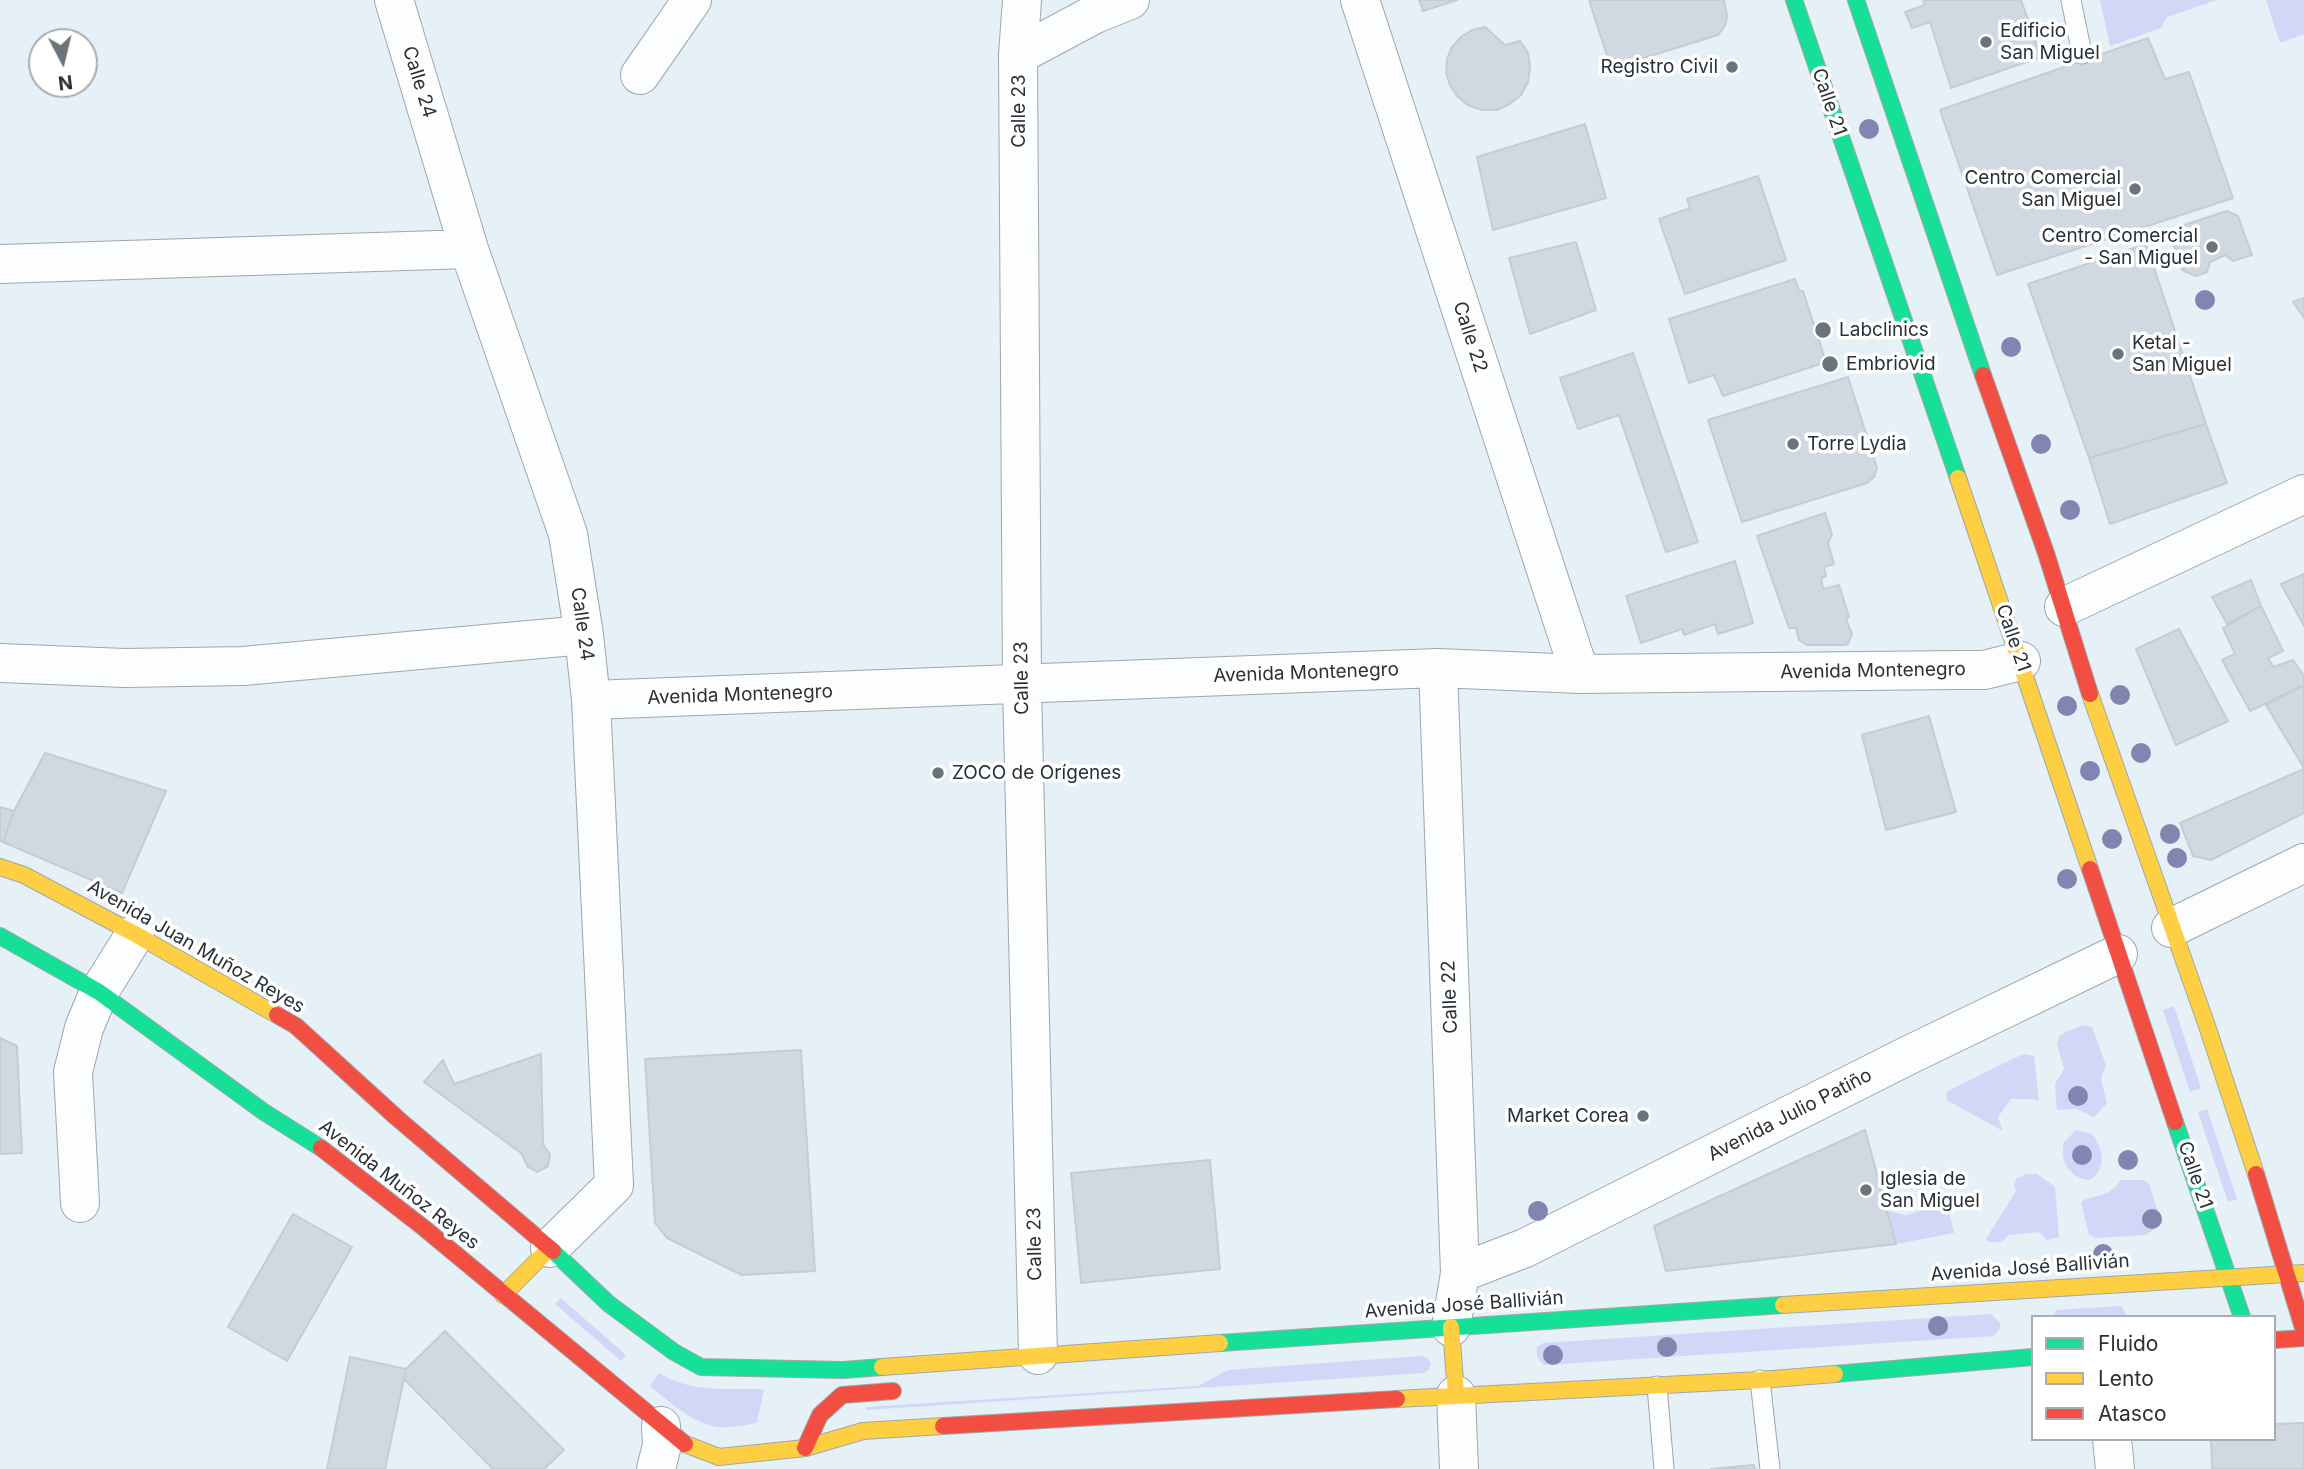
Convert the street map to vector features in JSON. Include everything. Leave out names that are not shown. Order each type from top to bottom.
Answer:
[{"type":"main road","name":"Calle 21","points":[[1794,0],[2025,655],[2241,1315]]},
{"type":"main road","points":[[1856,0],[2060,612],[2087,684],[2166,930],[2210,1035],[2296,1273],[2304,1331]]},
{"type":"main road","name":"Avenida Juan Muñoz Reyes","points":[[0,867],[24,875],[135,934],[296,1026],[397,1118],[550,1248]]},
{"type":"main road","points":[[0,936],[99,992]]},
{"type":"main road","name":"Avenida Muñoz Reyes","points":[[99,992],[264,1112],[328,1152],[424,1228],[661,1426]]},
{"type":"main road","points":[[503,1295],[550,1248]]},
{"type":"main road","name":"Avenida José Ballivián","points":[[550,1248],[609,1304],[674,1352],[701,1367],[842,1370],[1451,1326],[2296,1273]]},
{"type":"main road","points":[[1451,1326],[1456,1395]]},
{"type":"main road","points":[[2276,1340],[2304,1338]]},
{"type":"main road","points":[[1198,1358],[1219,1344]]},
{"type":"main road","points":[[661,1426],[704,1463],[805,1448],[863,1432],[1456,1395],[1760,1380],[2031,1357]]},
{"type":"main road","points":[[806,1469],[805,1448],[820,1415],[842,1395],[909,1390]]},
{"type":"street","name":"Calle 24","points":[[394,0],[469,249],[568,534],[584,635],[591,700],[614,1185],[550,1248]]},
{"type":"street","points":[[640,75],[692,0]]},
{"type":"street","name":"Calle 23","points":[[1022,0],[1018,55],[1022,685],[1038,1355]]},
{"type":"street","points":[[1018,55],[1095,14],[1130,0]]},
{"type":"street","name":"Calle 22","points":[[1360,0],[1580,674]]},
{"type":"street","points":[[0,264],[469,249]]},
{"type":"street","points":[[2060,612],[2304,494]]},
{"type":"street","points":[[0,663],[125,668],[243,666],[584,635]]},
{"type":"street","name":"Avenida Montenegro","points":[[591,700],[1438,668],[1580,674],[1984,670],[2025,655]]},
{"type":"street","name":"Calle 22","points":[[1438,668],[1460,1273],[1451,1326]]},
{"type":"street","points":[[2166,930],[2304,863]]},
{"type":"street","points":[[80,1203],[72,1072],[84,1028],[99,992],[135,934]]},
{"type":"street","name":"Avenida Julio Patiño","points":[[1460,1273],[1525,1248],[2123,951]]},
{"type":"street","points":[[1456,1395],[1459,1469]]},
{"type":"street","points":[[656,1469],[662,1445],[661,1426]]},
{"type":"street","points":[[2112,1441],[2115,1469]]},
{"type":"lane","points":[[2071,0],[2082,54]]},
{"type":"lane","points":[[1760,1380],[1770,1469]]},
{"type":"lane","points":[[1657,1386],[1664,1469]]},
{"type":"shaded area","points":[[2100,0],[2217,0],[2167,17],[2161,28],[2110,46]]},
{"type":"shaded area","points":[[2266,0],[2304,0],[2304,34],[2280,43]]},
{"type":"shaded area","points":[[2174,1006],[2201,1088],[2190,1092],[2163,1010]]},
{"type":"shaded area","points":[[2082,1025],[2092,1027],[2106,1065],[2101,1079],[2107,1103],[2094,1117],[2077,1109],[2057,1110],[2055,1084],[2064,1069],[2057,1044],[2060,1035]]},
{"type":"shaded area","points":[[2023,1054],[2034,1056],[2039,1101],[2011,1099],[1998,1117],[2003,1131],[1948,1101],[1948,1091]]},
{"type":"shaded area","points":[[2207,1109],[2237,1199],[2228,1202],[2198,1112]]},
{"type":"shaded area","points":[[2076,1130],[2092,1134],[2101,1152],[2099,1170],[2090,1180],[2072,1173],[2063,1156],[2064,1142]]},
{"type":"shaded area","points":[[2037,1174],[2055,1187],[2059,1237],[2047,1240],[2039,1232],[2008,1235],[2002,1242],[1988,1242],[1986,1239],[2016,1191],[2014,1184],[2017,1178]]},
{"type":"shaded area","points":[[2121,1180],[2144,1180],[2149,1184],[2160,1219],[2155,1229],[2146,1235],[2096,1238],[2089,1235],[2081,1202],[2111,1191]]},
{"type":"shaded area","points":[[1947,1202],[1954,1233],[1896,1244],[1887,1211],[1907,1215]]},
{"type":"shaded area","points":[[561,1298],[626,1355],[621,1361],[555,1304]]},
{"type":"shaded area","points":[[2121,1306],[2127,1315],[2053,1315],[2057,1310]]},
{"type":"shaded area","points":[[1991,1314],[2001,1324],[1993,1336],[1544,1365],[1537,1353],[1537,1347],[1543,1343]]},
{"type":"shaded area","points":[[1421,1356],[1427,1358],[1431,1364],[1423,1373],[866,1410],[867,1407],[1198,1386],[1228,1370]]},
{"type":"shaded area","points":[[659,1373],[697,1387],[764,1389],[757,1423],[718,1427],[700,1421],[682,1411],[650,1386]]},
{"type":"building","points":[[1419,0],[1457,0],[1423,11]]},
{"type":"building","points":[[1589,0],[1724,0],[1727,16],[1725,26],[1718,35],[1611,68]]},
{"type":"building","name":"Edificio San Miguel","points":[[1923,0],[2021,0],[2041,57],[1951,88],[1930,22],[1912,28],[1905,12],[1925,5]]},
{"type":"building","points":[[1485,27],[1505,45],[1520,41],[1528,53],[1528,82],[1521,95],[1497,110],[1482,110],[1468,105],[1457,96],[1446,73],[1447,59],[1452,47],[1472,30]]},
{"type":"building","points":[[2148,38],[2165,79],[2189,72],[2233,198],[1997,275],[1940,110]]},
{"type":"building","points":[[1585,124],[1606,198],[1493,230],[1477,157]]},
{"type":"building","points":[[1758,176],[1786,260],[1685,294],[1659,219],[1690,208],[1687,199]]},
{"type":"building","name":"Centro Comercial - San Miguel","points":[[2227,211],[2238,216],[2252,255],[2233,261],[2225,255],[2210,262],[2207,272],[2196,276],[2182,270],[2172,240],[2178,227]]},
{"type":"building","points":[[1576,242],[1596,310],[1530,334],[1509,258]]},
{"type":"building","name":"Ketal - San Miguel","points":[[2146,244],[2206,424],[2089,458],[2028,284]]},
{"type":"building","points":[[1795,279],[1799,291],[1803,291],[1826,362],[1723,396],[1714,375],[1689,383],[1669,319]]},
{"type":"building","points":[[2304,298],[2304,318],[2293,302]]},
{"type":"building","points":[[1633,353],[1698,542],[1666,552],[1619,415],[1578,429],[1560,378]]},
{"type":"building","name":"Torre Lydia","points":[[1848,377],[1877,468],[1874,477],[1867,483],[1742,522],[1708,420]]},
{"type":"building","points":[[2206,424],[2227,483],[2110,524],[2089,458]]},
{"type":"building","points":[[1825,513],[1832,534],[1828,543],[1834,564],[1824,567],[1826,576],[1821,578],[1823,589],[1839,585],[1852,634],[1848,644],[1844,645],[1807,645],[1799,640],[1796,628],[1789,628],[1757,536]]},
{"type":"building","points":[[1735,561],[1753,623],[1718,634],[1715,624],[1684,635],[1682,629],[1641,643],[1626,596]]},
{"type":"building","points":[[2304,574],[2304,626],[2281,584]]},
{"type":"building","points":[[2251,580],[2261,606],[2227,624],[2212,597]]},
{"type":"building","points":[[2261,606],[2283,651],[2268,658],[2273,667],[2293,660],[2304,676],[2304,685],[2250,711],[2222,660],[2235,654],[2223,628]]},
{"type":"building","points":[[2179,629],[2228,721],[2176,745],[2136,649]]},
{"type":"building","points":[[2304,685],[2304,768],[2266,705]]},
{"type":"building","points":[[1929,716],[1956,812],[1886,830],[1862,735]]},
{"type":"building","points":[[45,753],[166,791],[122,893],[3,842],[14,811]]},
{"type":"building","points":[[2304,769],[2304,813],[2211,860],[2193,856],[2180,823]]},
{"type":"building","points":[[0,807],[14,811],[3,842],[0,841]]},
{"type":"building","points":[[0,1038],[17,1046],[22,1153],[0,1154]]},
{"type":"building","points":[[801,1050],[815,1271],[742,1275],[667,1238],[655,1223],[645,1059]]},
{"type":"building","points":[[541,1054],[543,1144],[550,1154],[548,1166],[537,1172],[528,1167],[521,1153],[424,1082],[443,1060],[454,1084]]},
{"type":"building","name":"Iglesia de San Miguel","points":[[1865,1130],[1896,1244],[1666,1271],[1654,1226]]},
{"type":"building","points":[[1210,1160],[1220,1269],[1081,1283],[1071,1173]]},
{"type":"building","points":[[293,1214],[352,1247],[287,1361],[228,1327]]},
{"type":"building","points":[[445,1331],[564,1450],[544,1469],[493,1469],[404,1379],[406,1369]]},
{"type":"building","points":[[350,1357],[406,1369],[385,1469],[327,1469]]},
{"type":"building","points":[[2304,1423],[2304,1469],[2212,1469],[2211,1441],[2276,1441],[2276,1424]]},
{"type":"building","points":[[1754,1465],[1755,1469],[1711,1469]]},
{"type":"traffic: fast","points":[[1794,0],[1958,478]]},
{"type":"traffic: fast","points":[[1856,0],[1983,375]]},
{"type":"traffic: fast","points":[[0,936],[99,992],[264,1112],[321,1148]]},
{"type":"traffic: fast","points":[[2175,1122],[2241,1315]]},
{"type":"traffic: fast","points":[[553,1251],[609,1304],[674,1352],[701,1367],[843,1370],[882,1367]]},
{"type":"traffic: fast","points":[[1220,1343],[1783,1305]]},
{"type":"traffic: fast","points":[[1835,1374],[2031,1357]]},
{"type":"traffic: slow","points":[[1958,478],[2090,869]]},
{"type":"traffic: slow","points":[[2090,694],[2256,1174]]},
{"type":"traffic: slow","points":[[0,867],[24,875],[135,934],[277,1015]]},
{"type":"traffic: slow","points":[[503,1295],[550,1248]]},
{"type":"traffic: slow","points":[[1783,1305],[2304,1273]]},
{"type":"traffic: slow","points":[[1451,1327],[1456,1395]]},
{"type":"traffic: slow","points":[[882,1367],[1220,1343]]},
{"type":"traffic: slow","points":[[1397,1399],[1835,1374]]},
{"type":"traffic: slow","points":[[685,1444],[719,1457],[805,1448],[863,1431],[943,1426]]},
{"type":"traffic: jam","points":[[1983,375],[2046,553],[2090,694]]},
{"type":"traffic: jam","points":[[2090,869],[2175,1122]]},
{"type":"traffic: jam","points":[[277,1015],[296,1026],[397,1118],[553,1251]]},
{"type":"traffic: jam","points":[[321,1148],[424,1228],[685,1444]]},
{"type":"traffic: jam","points":[[2256,1174],[2304,1331]]},
{"type":"traffic: jam","points":[[2276,1340],[2304,1338]]},
{"type":"traffic: jam","points":[[805,1448],[820,1415],[842,1395],[893,1391]]},
{"type":"traffic: jam","points":[[943,1426],[1397,1399]]},
{"type":"place","name":"Edificio San Miguel","points":[[1986,42]]},
{"type":"place","name":"Registro Civil","points":[[1732,67]]},
{"type":"place","name":"Centro Comercial San Miguel","points":[[2135,189]]},
{"type":"place","name":"Centro Comercial - San Miguel","points":[[2212,247]]},
{"type":"place","name":"Labclinics","points":[[1823,330]]},
{"type":"place","name":"Ketal - San Miguel","points":[[2118,354]]},
{"type":"place","name":"Embriovid","points":[[1830,364]]},
{"type":"place","name":"Torre Lydia","points":[[1793,444]]},
{"type":"place","name":"ZOCO de Orígenes","points":[[938,773]]},
{"type":"place","name":"Market Corea","points":[[1643,1116]]},
{"type":"place","name":"Iglesia de San Miguel","points":[[1866,1190]]}]
